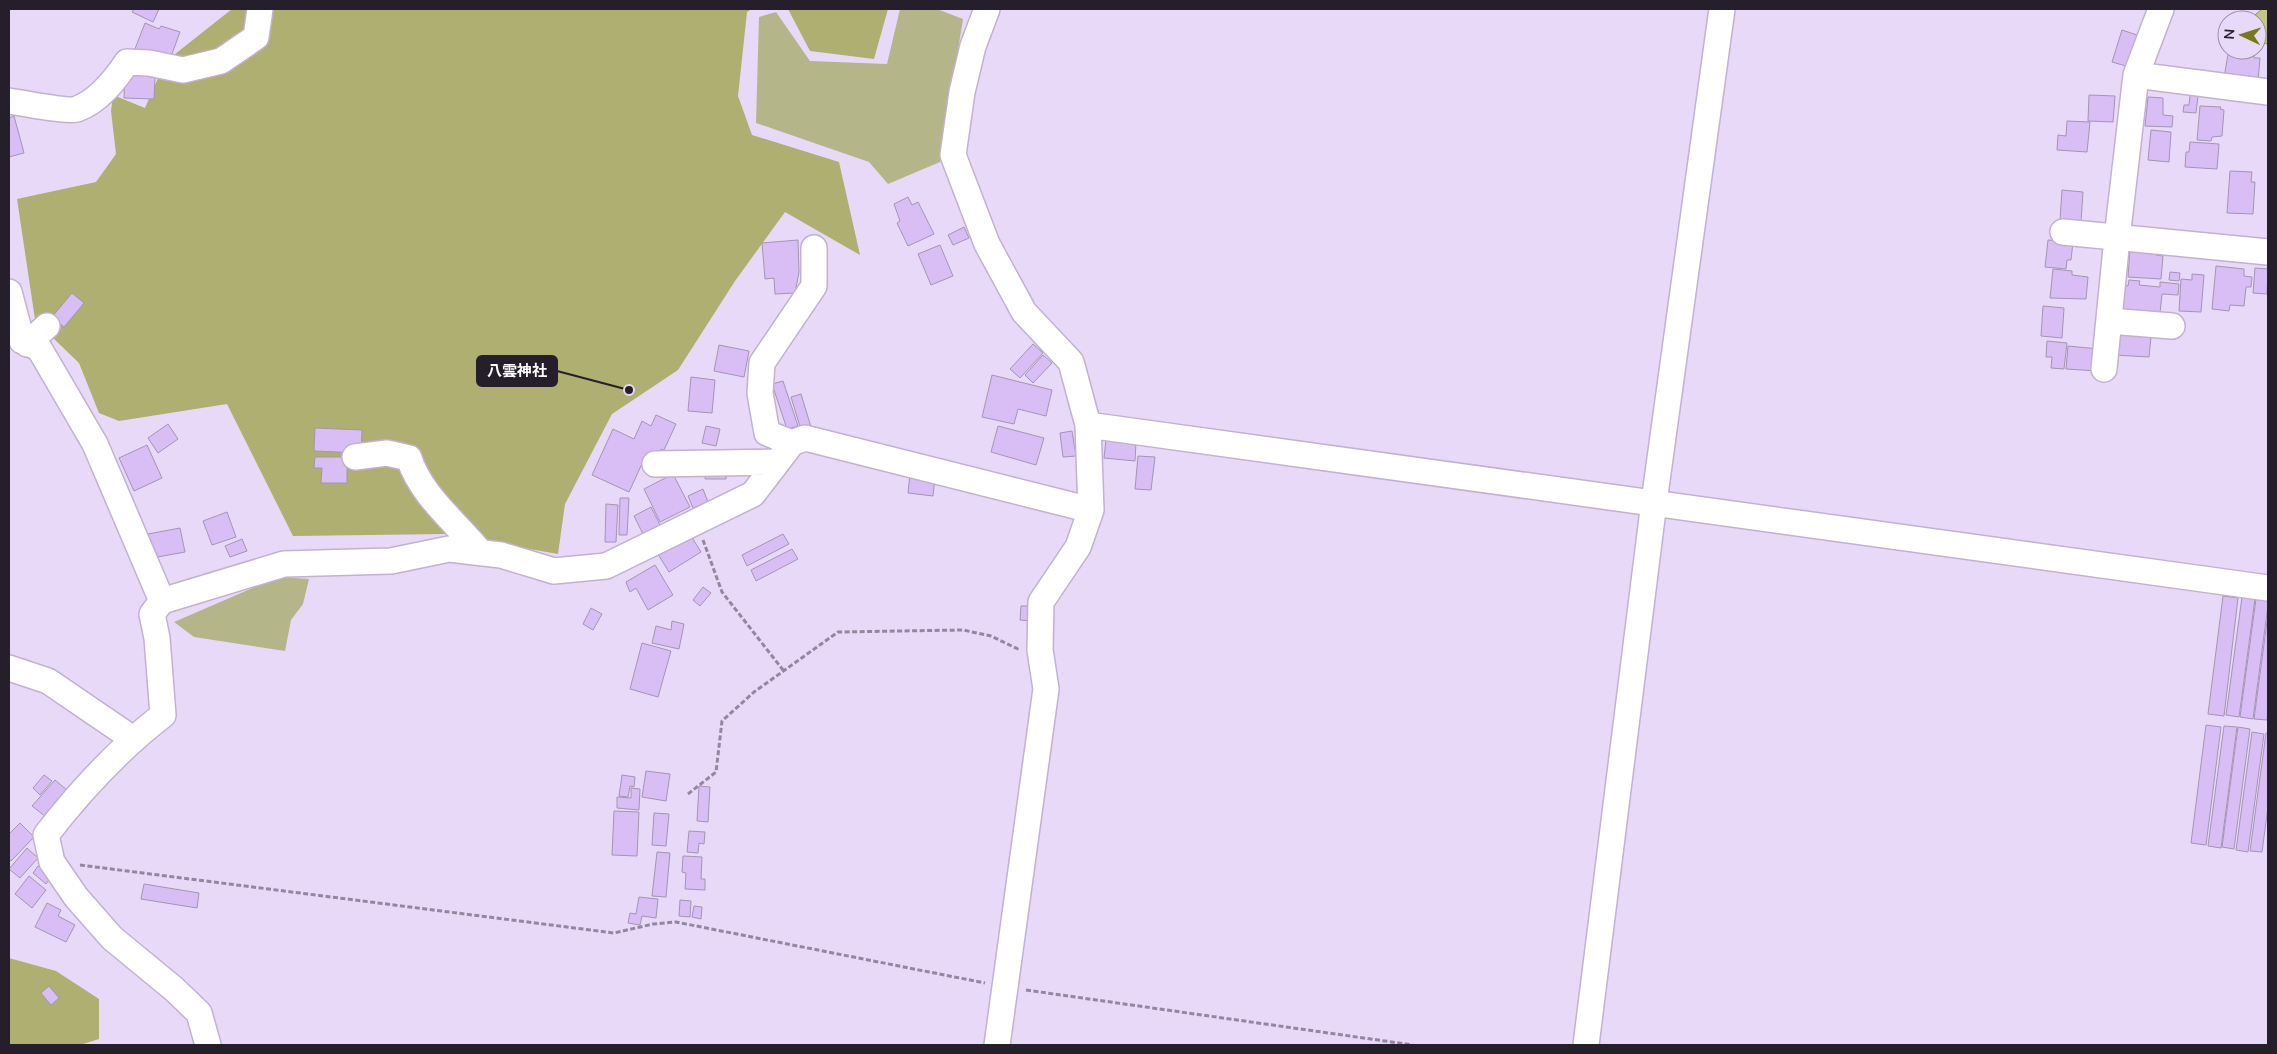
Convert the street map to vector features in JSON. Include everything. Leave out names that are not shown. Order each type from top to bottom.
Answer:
[{"type":"street","points":[[9,101],[76,110],[95,99],[115,79],[127,62],[149,63],[183,70],[221,61],[256,37],[260,9]]},
{"type":"street","points":[[987,9],[972,46],[962,92],[953,155],[987,244],[1024,312],[1071,362],[1088,424],[1092,510],[1078,546],[1041,602],[1040,650],[1046,689],[997,1045]]},
{"type":"street","points":[[1586,1045],[1654,502],[1722,9]]},
{"type":"street","points":[[2104,369],[2136,75],[2161,9]]},
{"type":"street","points":[[2136,75],[2268,92]]},
{"type":"street","points":[[2063,232],[2268,252]]},
{"type":"street","points":[[792,443],[767,433],[760,393],[762,363],[814,286],[814,248]]},
{"type":"street","points":[[9,292],[19,341]]},
{"type":"street","points":[[2109,321],[2172,326]]},
{"type":"street","points":[[19,341],[47,326]]},
{"type":"street","points":[[19,341],[38,348],[95,444],[162,601]]},
{"type":"street","points":[[1088,424],[2268,588]]},
{"type":"street","points":[[208,1045],[198,1013],[174,989],[112,938],[76,897],[52,862],[46,835],[64,811],[133,738],[163,715],[157,638],[152,614],[162,601],[284,564],[391,561],[450,549],[500,555],[554,571],[606,566],[753,494],[792,443],[805,438],[1092,510]]},
{"type":"street","points":[[355,457],[387,453],[409,458],[413,472],[431,498],[481,553]]},
{"type":"street","points":[[655,464],[777,462]]},
{"type":"street","points":[[9,668],[48,681],[133,738]]},
{"type":"path","points":[[697,523],[722,592],[783,670]]},
{"type":"path","points":[[688,794],[716,772],[722,721],[754,692],[838,632],[963,630],[991,636],[1024,652],[1043,670]]},
{"type":"path","points":[[52,862],[614,933],[653,924],[676,922],[1005,986],[1414,1045]]},
{"type":"shaded area","points":[[232,9],[752,9],[747,12],[738,96],[752,135],[839,162],[860,255],[785,212],[735,281],[678,370],[612,414],[565,504],[558,554],[445,534],[293,536],[227,404],[119,421],[99,413],[79,363],[52,337],[36,326],[17,199],[96,182],[116,154],[111,111],[113,95],[145,108],[165,62]]},
{"type":"shaded area","points":[[788,9],[888,9],[874,59],[810,51]]},
{"type":"shaded area","points":[[900,9],[937,9],[963,19],[940,162],[888,184],[869,162],[756,123],[759,17],[776,12],[810,61],[887,64]]},
{"type":"shaded area","points":[[2268,9],[2268,44],[2267,10],[2261,10]]},
{"type":"shaded area","points":[[278,577],[309,579],[303,604],[291,620],[285,651],[194,637],[174,622]]},
{"type":"shaded area","points":[[9,958],[56,971],[99,999],[99,1039],[80,1045],[9,1045]]},
{"type":"building","points":[[134,9],[159,9],[153,22],[132,12]]},
{"type":"building","points":[[145,23],[159,29],[161,26],[180,32],[169,62],[133,54]]},
{"type":"building","points":[[2122,30],[2143,37],[2133,68],[2112,62]]},
{"type":"building","points":[[2227,60],[2260,60],[2258,81],[2224,78]]},
{"type":"building","points":[[125,74],[155,76],[154,99],[124,98]]},
{"type":"building","points":[[2089,95],[2115,96],[2113,122],[2088,121]]},
{"type":"building","points":[[2190,95],[2198,96],[2196,113],[2183,112],[2184,105],[2189,105]]},
{"type":"building","points":[[2148,97],[2163,98],[2163,115],[2173,116],[2172,127],[2145,126]]},
{"type":"building","points":[[2200,106],[2221,107],[2220,109],[2224,110],[2222,136],[2212,137],[2211,141],[2197,140]]},
{"type":"building","points":[[14,116],[24,153],[9,157],[9,118]]},
{"type":"building","points":[[2067,121],[2090,122],[2087,152],[2057,150],[2058,135],[2066,136]]},
{"type":"building","points":[[2151,130],[2171,132],[2169,162],[2148,160]]},
{"type":"building","points":[[2190,142],[2219,144],[2217,169],[2185,167],[2186,152],[2189,152]]},
{"type":"building","points":[[2230,171],[2252,172],[2251,182],[2255,182],[2253,214],[2227,213]]},
{"type":"building","points":[[2062,190],[2083,192],[2081,222],[2060,220]]},
{"type":"building","points":[[908,197],[912,205],[918,202],[934,234],[908,246],[897,223],[900,221],[894,204]]},
{"type":"building","points":[[964,227],[969,238],[953,245],[948,235]]},
{"type":"building","points":[[798,240],[799,272],[795,293],[775,294],[774,278],[765,279],[762,243]]},
{"type":"building","points":[[2048,240],[2073,242],[2071,260],[2067,260],[2066,269],[2045,267]]},
{"type":"building","points":[[940,245],[953,276],[931,285],[918,254]]},
{"type":"building","points":[[2130,249],[2157,251],[2156,255],[2163,256],[2161,279],[2128,277]]},
{"type":"building","points":[[2216,266],[2244,269],[2244,276],[2252,277],[2251,287],[2246,287],[2244,306],[2230,305],[2229,311],[2212,309]]},
{"type":"building","points":[[2255,268],[2268,269],[2267,294],[2253,293]]},
{"type":"building","points":[[2053,269],[2072,271],[2072,275],[2088,277],[2086,299],[2050,298]]},
{"type":"building","points":[[2170,272],[2180,273],[2179,281],[2169,280]]},
{"type":"building","points":[[2192,274],[2204,275],[2201,312],[2179,311],[2181,279],[2192,280]]},
{"type":"building","points":[[2129,280],[2140,281],[2139,285],[2160,287],[2160,282],[2179,284],[2178,295],[2162,294],[2160,313],[2120,310],[2122,285],[2128,286]]},
{"type":"building","points":[[72,293],[84,303],[64,327],[52,317]]},
{"type":"building","points":[[2043,306],[2064,308],[2062,338],[2041,336]]},
{"type":"building","points":[[2115,332],[2151,337],[2149,357],[2114,355]]},
{"type":"building","points":[[2047,341],[2067,343],[2064,369],[2051,368],[2052,357],[2046,357]]},
{"type":"building","points":[[1033,344],[1043,353],[1020,378],[1010,369]]},
{"type":"building","points":[[719,345],[749,351],[744,377],[714,371]]},
{"type":"building","points":[[2068,346],[2099,349],[2098,371],[2066,369]]},
{"type":"building","points":[[1043,355],[1052,363],[1033,383],[1025,375]]},
{"type":"building","points":[[992,375],[1052,390],[1046,416],[1018,409],[1014,424],[982,417]]},
{"type":"building","points":[[691,377],[715,380],[712,413],[688,411]]},
{"type":"building","points":[[783,381],[798,426],[787,429],[772,384]]},
{"type":"building","points":[[801,394],[811,427],[801,430],[791,397]]},
{"type":"building","points":[[656,415],[676,424],[664,450],[661,449],[656,459],[646,455],[629,492],[592,475],[613,429],[634,439],[642,421],[651,426]]},
{"type":"building","points":[[168,424],[178,439],[158,453],[148,438]]},
{"type":"building","points":[[706,426],[720,429],[716,446],[702,443]]},
{"type":"building","points":[[998,426],[1044,438],[1036,465],[991,452]]},
{"type":"building","points":[[315,428],[362,430],[361,453],[314,451]]},
{"type":"building","points":[[1072,431],[1076,456],[1063,457],[1060,433]]},
{"type":"building","points":[[1106,439],[1136,442],[1135,461],[1104,458]]},
{"type":"building","points":[[147,445],[162,478],[134,491],[119,458]]},
{"type":"building","points":[[1138,456],[1155,457],[1151,490],[1135,489]]},
{"type":"building","points":[[315,457],[347,457],[347,483],[321,483],[322,468],[314,468]]},
{"type":"building","points":[[705,468],[727,468],[726,479],[705,479]]},
{"type":"building","points":[[673,474],[690,507],[660,522],[644,489]]},
{"type":"building","points":[[910,474],[935,476],[933,496],[908,493]]},
{"type":"building","points":[[703,489],[708,502],[693,508],[688,496]]},
{"type":"building","points":[[620,498],[629,498],[627,535],[619,535]]},
{"type":"building","points":[[606,504],[618,505],[616,542],[605,542]]},
{"type":"building","points":[[651,507],[660,525],[643,534],[634,516]]},
{"type":"building","points":[[227,512],[236,537],[212,545],[203,521]]},
{"type":"building","points":[[180,528],[185,552],[152,558],[148,534]]},
{"type":"building","points":[[688,531],[701,552],[669,572],[656,551]]},
{"type":"building","points":[[783,534],[789,544],[747,566],[742,555]]},
{"type":"building","points":[[242,539],[247,551],[230,557],[225,546]]},
{"type":"building","points":[[792,549],[798,559],[756,581],[751,570]]},
{"type":"building","points":[[655,565],[673,595],[648,610],[636,588],[630,592],[626,582]]},
{"type":"building","points":[[703,587],[711,593],[700,606],[693,600]]},
{"type":"building","points":[[2223,596],[2238,598],[2224,716],[2208,714]]},
{"type":"building","points":[[2242,597],[2255,599],[2239,717],[2226,715]]},
{"type":"building","points":[[2256,599],[2268,601],[2268,605],[2253,719],[2240,717]]},
{"type":"building","points":[[1021,606],[1031,606],[1031,621],[1020,620]]},
{"type":"building","points":[[591,608],[602,614],[593,630],[583,624]]},
{"type":"building","points":[[2268,614],[2268,709],[2267,720],[2254,719]]},
{"type":"building","points":[[672,621],[684,624],[679,649],[652,643],[656,626],[671,630]]},
{"type":"building","points":[[642,643],[671,651],[658,697],[630,689]]},
{"type":"building","points":[[2206,725],[2221,727],[2206,845],[2191,843]]},
{"type":"building","points":[[2224,726],[2237,727],[2221,848],[2208,846]]},
{"type":"building","points":[[2238,727],[2250,729],[2234,849],[2222,847]]},
{"type":"building","points":[[2252,732],[2264,734],[2248,852],[2236,850]]},
{"type":"building","points":[[2266,733],[2268,733],[2268,807],[2262,852],[2250,851]]},
{"type":"building","points":[[646,771],[670,774],[666,801],[642,797]]},
{"type":"building","points":[[44,775],[52,781],[40,795],[33,788]]},
{"type":"building","points":[[622,775],[635,777],[634,787],[630,786],[628,797],[619,796]]},
{"type":"building","points":[[55,780],[68,791],[46,817],[32,806]]},
{"type":"building","points":[[699,786],[710,787],[708,822],[697,821]]},
{"type":"building","points":[[631,788],[640,789],[639,810],[617,808],[617,797],[631,798]]},
{"type":"building","points":[[614,811],[639,812],[637,856],[612,855]]},
{"type":"building","points":[[654,813],[669,814],[666,846],[652,845]]},
{"type":"building","points":[[20,823],[34,837],[11,861],[9,859],[9,834]]},
{"type":"building","points":[[689,831],[705,832],[704,844],[699,843],[698,853],[687,852]]},
{"type":"building","points":[[27,848],[38,858],[20,878],[9,869]]},
{"type":"building","points":[[657,852],[670,853],[666,897],[652,896]]},
{"type":"building","points":[[683,856],[702,857],[701,879],[705,879],[705,890],[685,889],[686,873],[682,872]]},
{"type":"building","points":[[38,866],[51,877],[46,884],[33,873]]},
{"type":"building","points":[[29,876],[46,890],[32,908],[15,894]]},
{"type":"building","points":[[144,884],[199,893],[197,908],[141,899]]},
{"type":"building","points":[[639,897],[658,899],[656,918],[642,916],[640,925],[628,923],[630,913],[636,914]]},
{"type":"building","points":[[680,900],[691,901],[690,917],[679,916]]},
{"type":"building","points":[[47,903],[61,910],[58,916],[75,925],[66,942],[35,927]]},
{"type":"building","points":[[694,906],[702,907],[701,919],[692,917]]},
{"type":"building","points":[[49,986],[59,998],[51,1005],[41,993]]},
{"type":"place","name":"八雲神社","points":[[629,390]]}]
